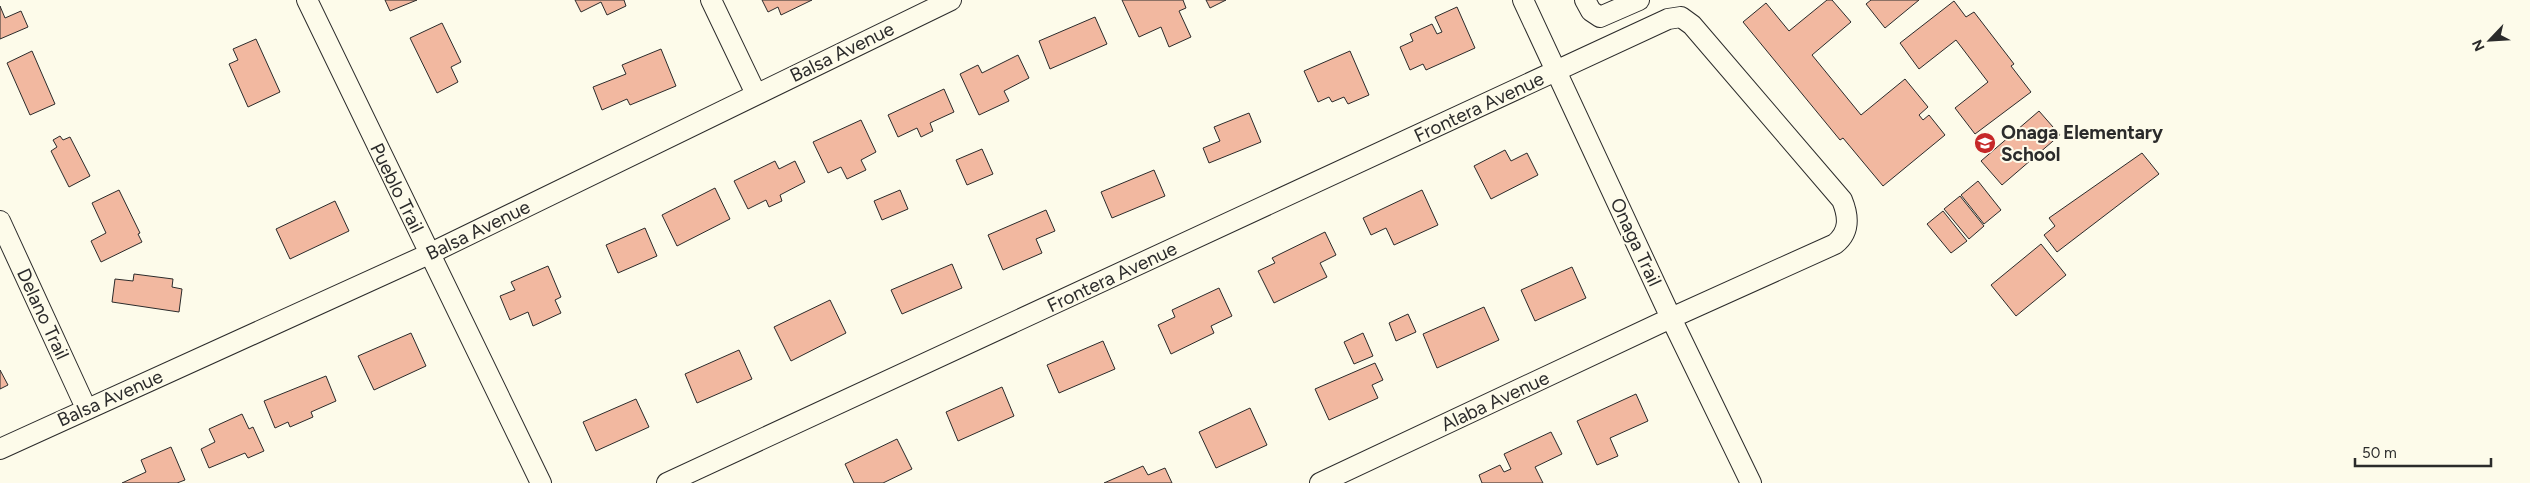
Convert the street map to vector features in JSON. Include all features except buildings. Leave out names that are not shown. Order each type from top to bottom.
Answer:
[{"type":"street","name":"Pueblo Trail","points":[[307,0],[541,483]]},
{"type":"street","points":[[711,0],[756,94]]},
{"type":"street","name":"Balsa Avenue","points":[[0,448],[429,254],[951,0]]},
{"type":"street","name":"Onaga Trail","points":[[1523,0],[1671,318],[1751,483]]},
{"type":"street","points":[[1585,0],[1591,11],[1600,17],[1639,0]]},
{"type":"street","name":"Frontera Avenue","points":[[667,483],[1653,25],[1681,17],[1692,25],[1842,200],[1847,213],[1847,224],[1843,238],[1835,244],[1671,318]]},
{"type":"street","name":"Delano Trail","points":[[0,221],[86,408]]},
{"type":"street","name":"Alaba Avenue","points":[[1320,483],[1671,318]]},
{"type":"place","name":"Onaga Elementary School","points":[[1985,143]]}]
